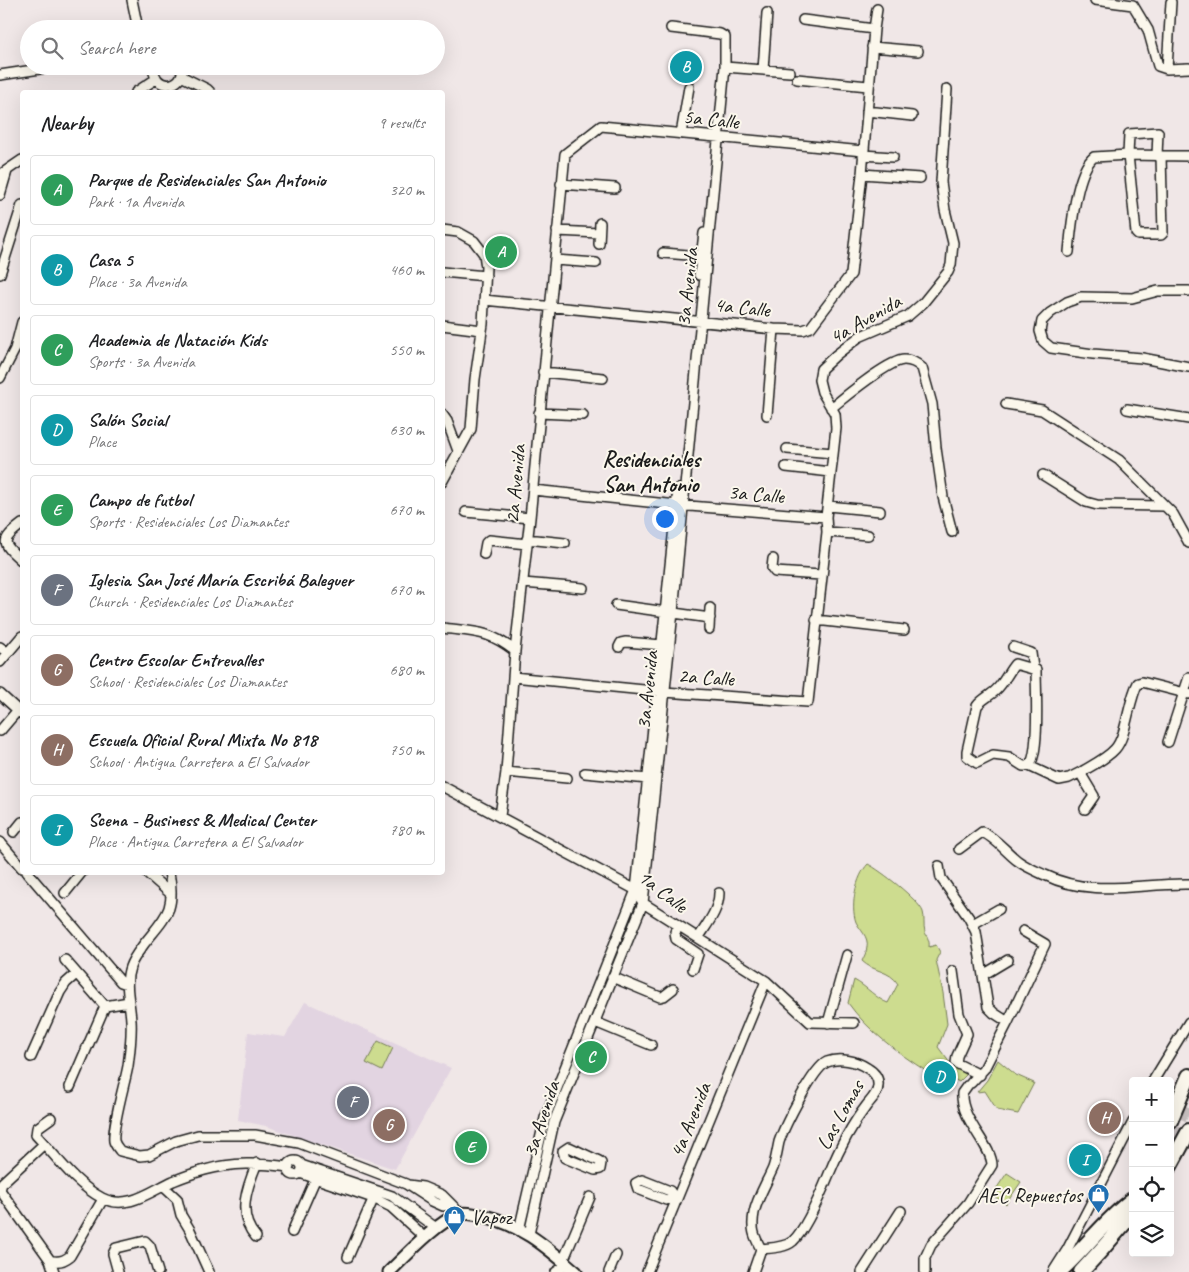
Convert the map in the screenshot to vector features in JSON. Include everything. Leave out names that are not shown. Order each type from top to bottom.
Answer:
[{"type":"highway","points":[[1174,1112],[1189,1076]]},
{"type":"highway","points":[[1174,1159],[1189,1131]]},
{"type":"highway","points":[[1059,1272],[1073,1252],[1116,1212],[1129,1203]]},
{"type":"highway","points":[[1071,1272],[1107,1233],[1129,1205]]},
{"type":"highway","points":[[1081,1272],[1104,1248],[1129,1207]]},
{"type":"highway","points":[[1091,1272],[1120,1241],[1129,1227]]},
{"type":"main road","points":[[389,1272],[436,1228],[460,1213],[504,1222],[524,1232],[569,1266]]},
{"type":"street","points":[[132,0],[136,20]]},
{"type":"street","points":[[1098,0],[1131,4],[1135,7],[1148,30],[1158,66],[1189,68]]},
{"type":"street","points":[[1167,68],[1171,2]]},
{"type":"street","points":[[877,9],[868,86],[862,174],[920,178]]},
{"type":"street","points":[[762,70],[767,13]]},
{"type":"street","points":[[803,20],[874,29]]},
{"type":"street","name":"3a Avenida","points":[[672,28],[720,34],[725,38],[725,67],[701,256],[698,320]]},
{"type":"street","points":[[872,47],[918,51]]},
{"type":"street","points":[[725,67],[762,70],[868,86]]},
{"type":"street","points":[[0,76],[20,73]]},
{"type":"street","points":[[154,75],[160,83],[172,84],[178,81],[181,76],[208,90]]},
{"type":"street","points":[[139,90],[156,79]]},
{"type":"street","points":[[681,134],[689,88]]},
{"type":"street","name":"4a Avenida","points":[[808,702],[827,532],[826,517],[836,421],[822,392],[819,380],[821,369],[859,337],[908,316],[923,303],[948,272],[951,265],[953,242],[944,210],[941,182],[947,89]]},
{"type":"street","points":[[866,111],[912,116]]},
{"type":"street","name":"5a Calle","points":[[565,154],[601,126],[681,134],[717,135],[893,157]]},
{"type":"street","points":[[1158,133],[1163,233],[1160,235],[1138,235],[1136,233],[1128,155],[1129,134],[1158,133]]},
{"type":"street","name":"3a Avenida","points":[[524,1232],[545,1118],[636,890],[642,870],[717,135]]},
{"type":"street","name":"2a Avenida","points":[[500,816],[506,772],[515,651],[533,490],[565,154]]},
{"type":"street","points":[[1069,252],[1073,213],[1084,171],[1094,157],[1128,155],[1189,156]]},
{"type":"street","points":[[0,195],[4,173],[20,161]]},
{"type":"street","name":"4a Calle","points":[[484,300],[803,330],[808,328],[851,274],[862,174]]},
{"type":"street","points":[[561,184],[615,188]]},
{"type":"street","points":[[0,274],[20,211]]},
{"type":"street","points":[[599,244],[600,223]]},
{"type":"street","points":[[445,230],[458,232],[478,245],[484,254],[486,276],[471,429],[445,476]]},
{"type":"street","points":[[557,231],[599,233]]},
{"type":"street","points":[[663,253],[701,256]]},
{"type":"street","points":[[555,260],[596,264]]},
{"type":"street","points":[[445,272],[486,276]]},
{"type":"street","points":[[1189,290],[1158,291],[1132,298],[1082,297],[1067,302],[1050,313],[1042,321],[1040,331],[1043,341],[1051,348],[1093,354],[1134,356],[1189,367]]},
{"type":"street","points":[[445,325],[482,330]]},
{"type":"street","points":[[767,415],[774,328]]},
{"type":"street","points":[[0,378],[15,349],[20,330]]},
{"type":"street","points":[[831,408],[873,376],[897,362],[905,360],[922,368],[932,404],[943,497],[952,532]]},
{"type":"street","points":[[543,372],[604,378]]},
{"type":"street","points":[[1006,404],[1042,410],[1119,460],[1173,514],[1189,544]]},
{"type":"street","points":[[1127,409],[1189,419]]},
{"type":"street","points":[[539,413],[582,416]]},
{"type":"street","points":[[445,418],[458,451]]},
{"type":"street","points":[[787,449],[833,453]]},
{"type":"street","points":[[786,467],[831,472]]},
{"type":"street","points":[[1042,475],[1086,502],[1097,505],[1164,506]]},
{"type":"street","name":"3a Calle","points":[[533,490],[826,517]]},
{"type":"street","points":[[828,506],[880,511]]},
{"type":"street","points":[[466,512],[530,518]]},
{"type":"street","points":[[20,525],[8,534],[6,543],[7,547],[20,559]]},
{"type":"street","points":[[827,532],[868,535]]},
{"type":"street","points":[[484,554],[486,543],[489,540],[565,542]]},
{"type":"street","points":[[773,559],[772,568],[775,572],[821,575]]},
{"type":"street","points":[[523,583],[583,588]]},
{"type":"street","points":[[616,605],[710,618]]},
{"type":"street","points":[[709,628],[710,608]]},
{"type":"street","points":[[816,620],[904,630]]},
{"type":"street","points":[[445,628],[488,634],[515,651]]},
{"type":"street","points":[[0,662],[20,638]]},
{"type":"street","points":[[619,648],[621,643],[626,642],[665,647]]},
{"type":"street","points":[[0,647],[8,653]]},
{"type":"street","points":[[1013,647],[1031,653],[1033,668],[1036,670],[1037,713],[1034,756],[1032,764],[1029,766]]},
{"type":"street","points":[[1033,668],[1016,664],[1008,677],[980,703],[975,711],[967,752],[967,756],[973,762],[976,763],[993,755],[1009,757],[1023,766],[1029,766],[1059,780],[1069,778],[1083,771],[1115,749],[1122,737],[1133,694],[1140,682],[1186,693]]},
{"type":"street","name":"2a Calle","points":[[513,677],[661,692],[808,702]]},
{"type":"street","points":[[1168,742],[1186,693],[1189,677]]},
{"type":"street","name":"3a Avenida","points":[[524,1232],[554,1122],[642,903],[642,870],[648,780],[661,692]]},
{"type":"street","points":[[0,694],[20,712],[0,731]]},
{"type":"street","points":[[1083,771],[1082,776],[1094,796],[1085,809]]},
{"type":"street","points":[[506,772],[567,778]]},
{"type":"street","points":[[585,773],[648,780]]},
{"type":"street","name":"1a Calle","points":[[445,788],[636,890],[642,903],[766,981],[810,1022],[854,1023]]},
{"type":"street","points":[[14,832],[20,824]]},
{"type":"street","points":[[958,849],[982,832],[1025,866],[1048,877],[1077,886],[1105,889],[1163,884],[1189,884]]},
{"type":"street","points":[[0,842],[20,866]]},
{"type":"street","points":[[939,866],[941,878],[973,924],[988,1007],[1008,1022]]},
{"type":"street","points":[[30,875],[121,982],[127,984]]},
{"type":"street","points":[[65,893],[80,875]]},
{"type":"street","points":[[149,875],[171,894]]},
{"type":"street","points":[[169,875],[171,894],[168,915],[136,955],[130,967],[127,984],[131,1042],[114,1141],[120,1151],[140,1156],[149,1154],[176,1141],[198,1135],[255,1135],[299,1143],[406,1184],[437,1192],[447,1198],[451,1205],[460,1213]]},
{"type":"street","points":[[698,937],[714,912],[718,903],[719,893]]},
{"type":"street","points":[[973,924],[999,909]]},
{"type":"street","points":[[679,926],[675,932],[676,939],[698,954],[693,969]]},
{"type":"street","points":[[925,1272],[926,1258],[931,1245],[968,1203],[992,1165],[991,1157],[974,1130],[962,1096],[963,1091],[980,1075],[1008,1022],[1045,944],[1023,931]]},
{"type":"street","points":[[828,1023],[847,955]]},
{"type":"street","points":[[65,960],[105,1006]]},
{"type":"street","points":[[982,975],[1008,960]]},
{"type":"street","points":[[952,971],[959,1014],[968,1034],[957,1056],[956,1063],[980,1075]]},
{"type":"street","points":[[31,1057],[60,992],[76,974]]},
{"type":"street","points":[[612,977],[660,997],[673,989]]},
{"type":"street","name":"4a Avenida","points":[[648,1271],[674,1199],[766,981]]},
{"type":"street","points":[[105,1006],[129,1002]]},
{"type":"street","points":[[70,1088],[105,1006]]},
{"type":"street","points":[[595,1022],[651,1045]]},
{"type":"street","points":[[1156,1077],[1160,1067],[1189,1022]]},
{"type":"street","name":"Las Lomas","points":[[843,1060],[861,1064],[877,1076],[876,1094],[854,1122],[843,1140],[823,1188],[801,1232],[793,1241],[783,1246],[761,1249],[752,1233],[754,1212],[774,1166],[787,1124],[804,1091],[823,1064],[830,1061],[843,1060]]},
{"type":"street","points":[[50,1118],[37,1128],[36,1135],[73,1176],[103,1199],[125,1202],[137,1200],[163,1186],[205,1170],[228,1165],[256,1164],[289,1167],[293,1174],[300,1169],[376,1194],[397,1198],[436,1228]]},
{"type":"street","points":[[1053,1272],[1073,1252],[1129,1131]]},
{"type":"street","points":[[44,1144],[2,1183],[0,1190],[50,1260],[54,1272]]},
{"type":"street","points":[[548,1146],[563,1151]]},
{"type":"street","points":[[256,1164],[246,1192],[244,1205],[250,1230],[256,1236]]},
{"type":"street","points":[[292,1232],[318,1174]]},
{"type":"street","points":[[163,1186],[177,1199],[181,1215],[209,1272]]},
{"type":"street","points":[[376,1194],[425,1238]]},
{"type":"street","points":[[348,1256],[376,1194]]},
{"type":"street","points":[[556,1272],[569,1266],[590,1198]]},
{"type":"street","points":[[50,1260],[62,1261],[70,1256],[103,1199]]},
{"type":"street","points":[[862,1272],[901,1211]]},
{"type":"street","points":[[118,1272],[113,1254],[116,1248],[145,1241],[150,1246],[158,1272]]},
{"type":"street","points":[[754,1272],[761,1249]]},
{"type":"street","points":[[609,1272],[616,1255]]},
{"type":"shaded area","points":[[305,1002],[451,1068],[395,1169],[266,1126],[238,1120],[248,1032],[285,1037]]},
{"type":"green space","points":[[868,864],[898,886],[920,907],[924,914],[924,929],[929,941],[929,947],[936,945],[940,952],[936,960],[947,1024],[938,1047],[950,1063],[968,1073],[959,1082],[937,1070],[932,1079],[924,1075],[926,1071],[884,1040],[864,1022],[848,1003],[854,980],[888,1003],[898,984],[891,976],[866,965],[862,961],[867,943],[856,922],[854,900],[857,883]]},
{"type":"green space","points":[[378,1041],[393,1048],[382,1071],[366,1063]]},
{"type":"green space","points":[[998,1060],[1016,1075],[1034,1083],[1018,1114],[997,1110],[985,1091],[977,1092],[987,1080]]},
{"type":"green space","points":[[472,1132],[484,1139],[472,1161],[459,1156]]},
{"type":"green space","points":[[1007,1173],[1021,1182],[1006,1204],[992,1195]]},
{"type":"tunnel","points":[[1174,1129],[1189,1099]]},
{"type":"place","name":"Casa 5","points":[[686,67]]},
{"type":"place","name":"Parque de Residenciales San Antonio","points":[[501,252]]},
{"type":"place","name":"Academia de Natación Kids","points":[[591,1057]]},
{"type":"place","name":"Salón Social","points":[[940,1077]]},
{"type":"place","name":"Iglesia San José María Escribá Baleguer","points":[[353,1102]]},
{"type":"place","name":"Escuela Oficial Rural Mixta No 818","points":[[1105,1118]]},
{"type":"place","name":"Centro Escolar Entrevalles","points":[[389,1125]]},
{"type":"place","name":"Campo de futbol","points":[[471,1147]]},
{"type":"place","name":"Scena - Business & Medical Center","points":[[1085,1160]]},
{"type":"place","name":"AEC Repuestos","points":[[1098,1214]]},
{"type":"place","name":"Vapoz","points":[[455,1236]]},
{"type":"district","name":"Residenciales San Antonio","points":[[651,472]]}]
